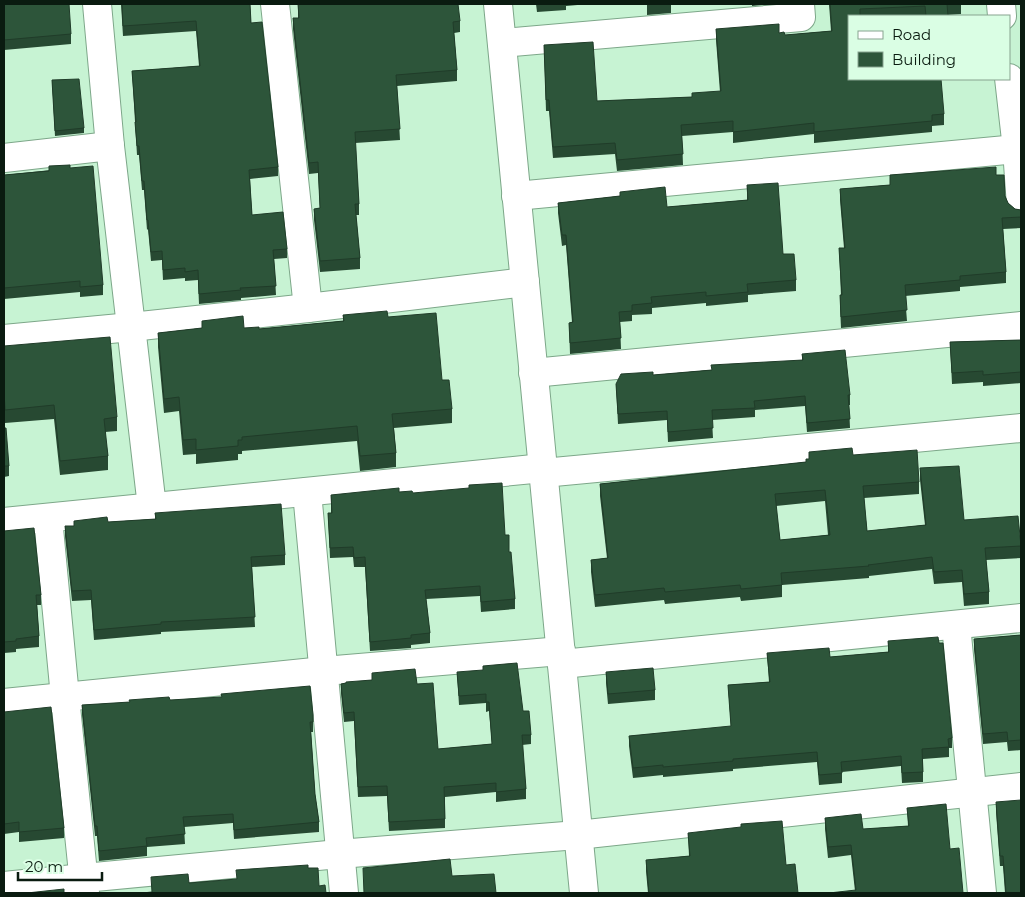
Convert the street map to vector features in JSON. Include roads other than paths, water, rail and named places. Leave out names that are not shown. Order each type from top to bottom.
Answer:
[{"type":"street","points":[[97,4],[110,146],[152,507]]},
{"type":"street","points":[[275,4],[308,308]]},
{"type":"street","points":[[498,4],[584,893]]},
{"type":"street","points":[[502,42],[801,17],[800,4]]},
{"type":"street","points":[[1009,80],[1021,206]]},
{"type":"street","points":[[4,158],[110,146]]},
{"type":"street","points":[[516,196],[1017,149]]},
{"type":"street","points":[[4,339],[308,308],[525,282]]},
{"type":"street","points":[[534,373],[1021,326]]},
{"type":"street","points":[[4,522],[307,492],[1021,428]]},
{"type":"street","points":[[307,492],[344,893]]},
{"type":"street","points":[[48,518],[85,886]]},
{"type":"street","points":[[4,703],[324,671],[561,657],[1021,618]]},
{"type":"street","points":[[956,625],[982,893]]},
{"type":"street","points":[[4,886],[85,886],[340,854],[578,834],[1021,787]]}]
